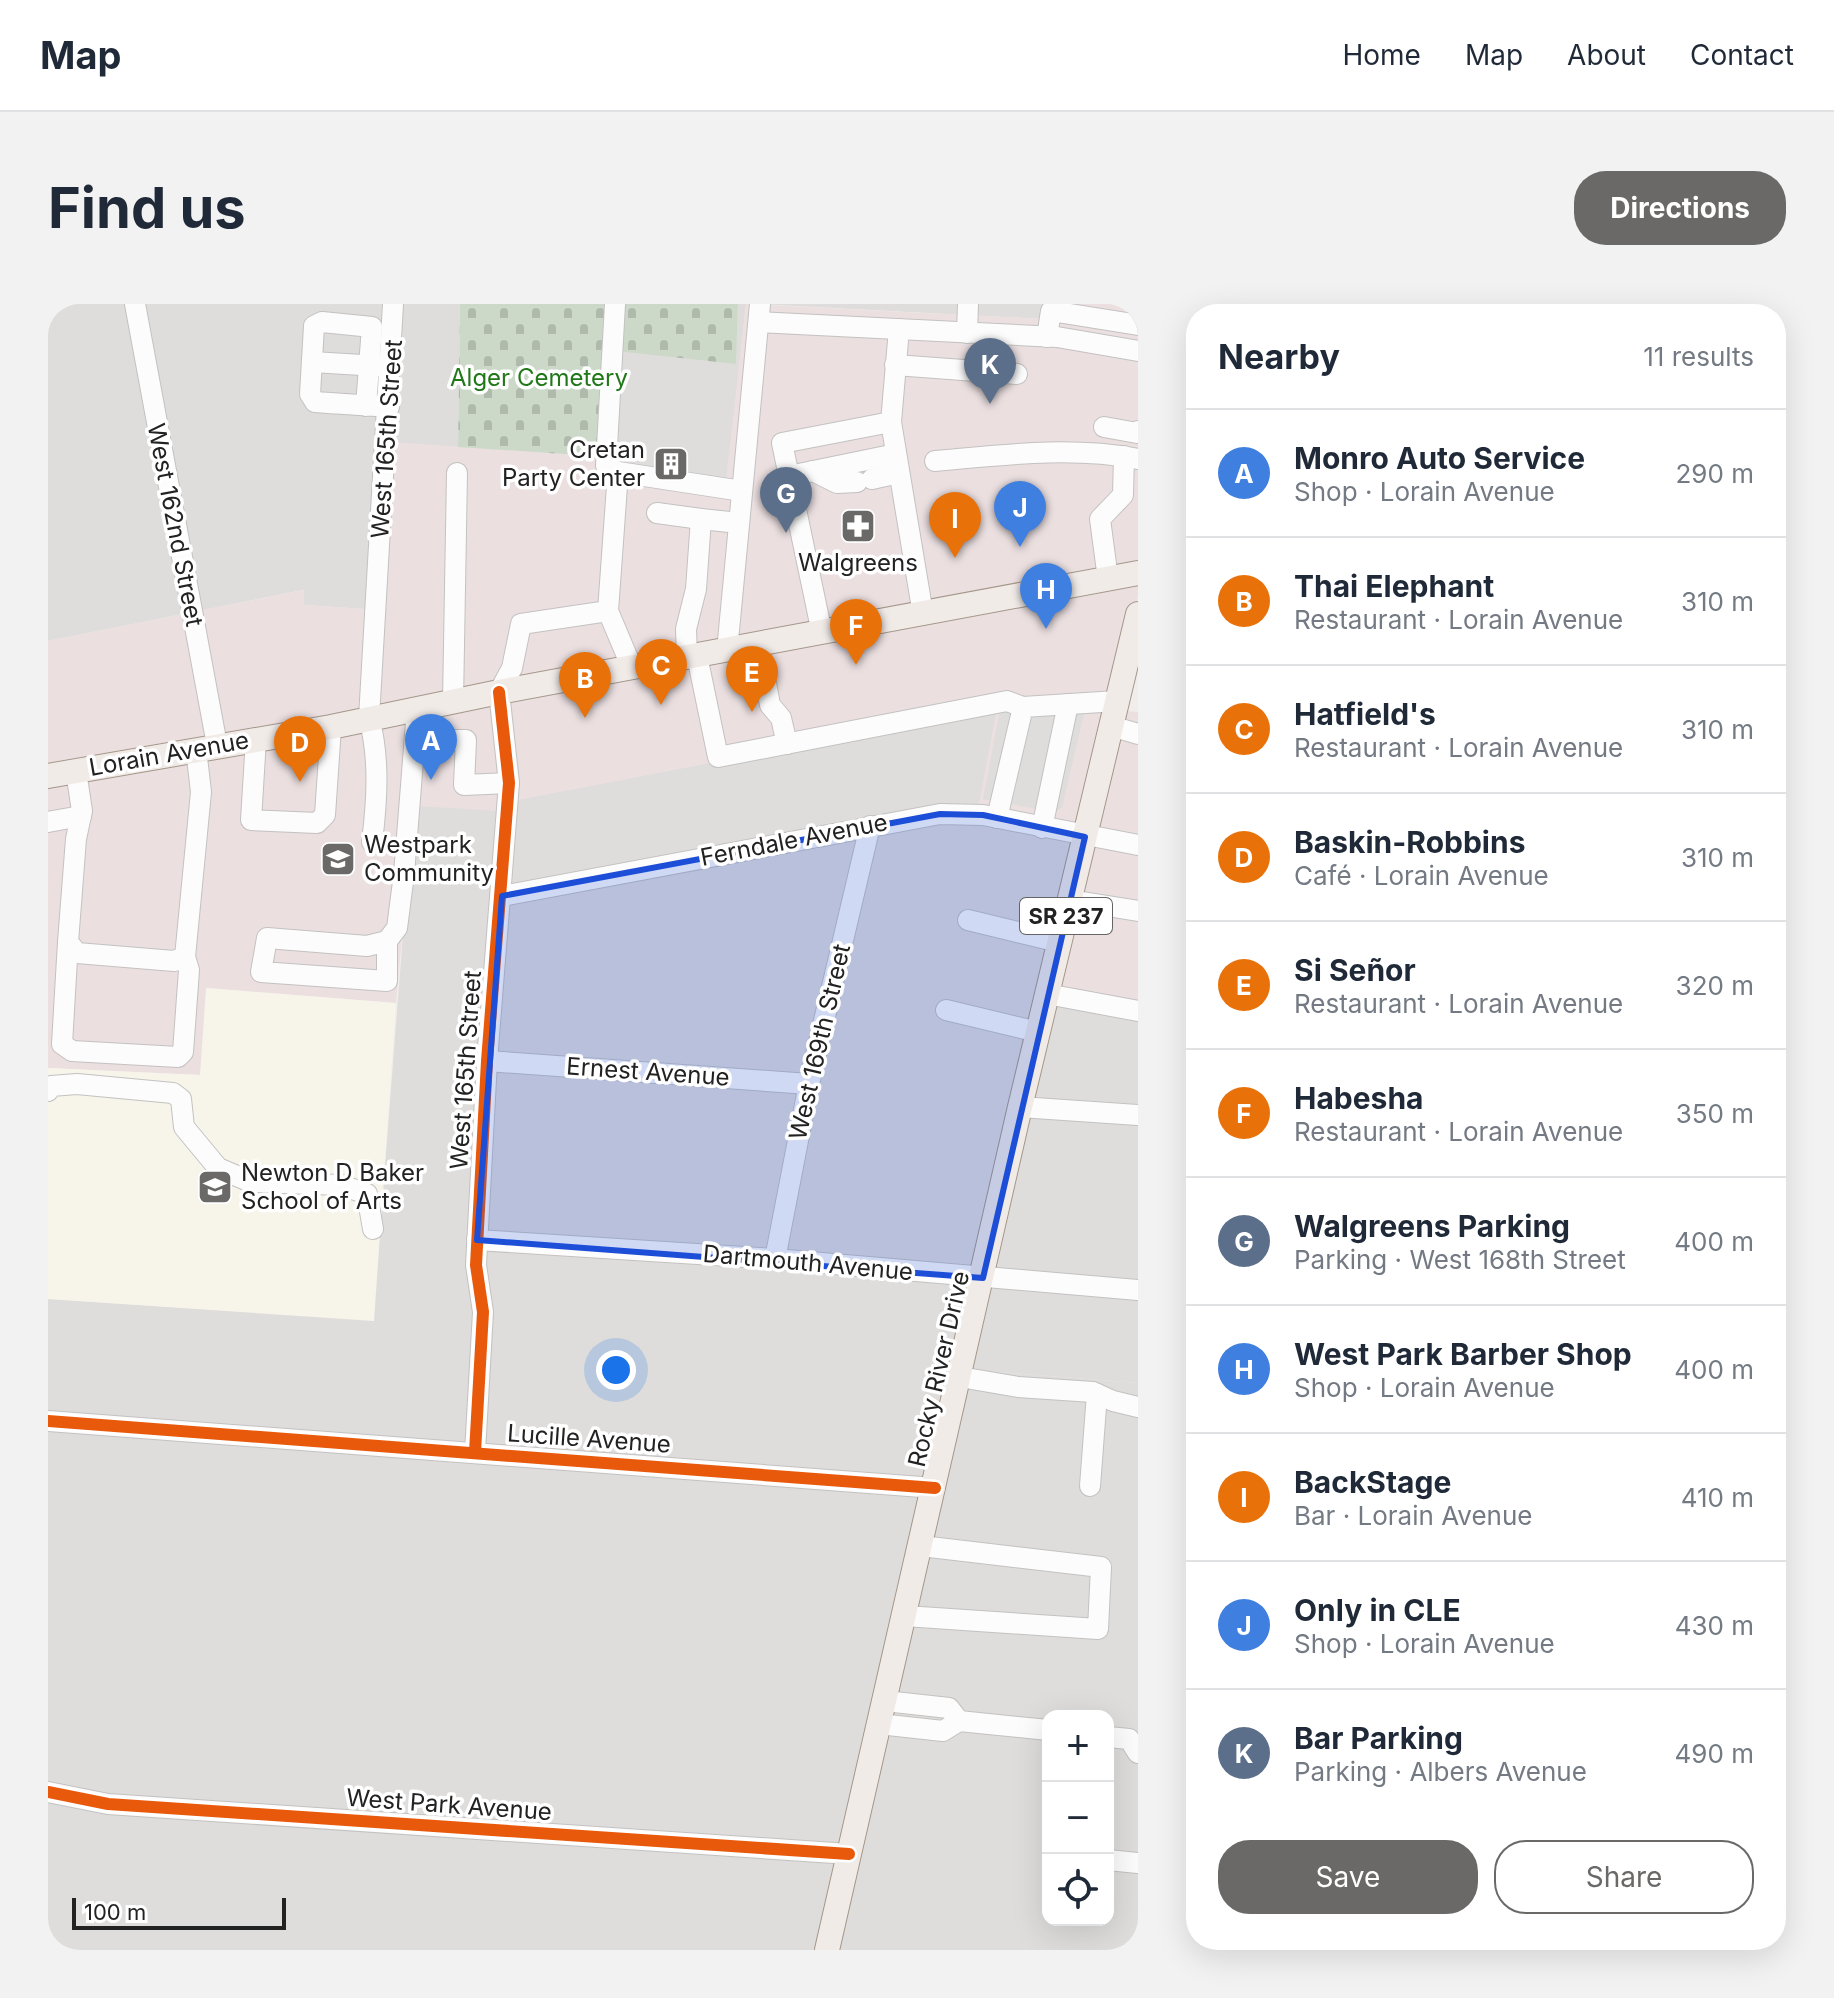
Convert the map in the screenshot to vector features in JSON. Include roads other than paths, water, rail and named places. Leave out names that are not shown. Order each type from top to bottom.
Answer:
[{"type":"main road","name":"Lorain Avenue","points":[[48,776],[331,727],[499,692],[1138,573]]},
{"type":"main road","name":"Rocky River Drive","points":[[827,1950],[1059,942],[1111,726],[1126,689],[1137,619]]},
{"type":"street","name":"West 162nd Street","points":[[68,942],[62,1044],[72,1051],[178,1057],[183,1052],[189,970],[185,957],[207,747],[135,304]]},
{"type":"street","name":"West 165th Street","points":[[372,842],[376,805],[376,744],[369,718],[393,304]]},
{"type":"street","points":[[615,304],[606,465],[618,472],[742,491]]},
{"type":"street","points":[[967,333],[968,304]]},
{"type":"street","points":[[1047,337],[1051,311],[1065,309],[1138,325]]},
{"type":"street","points":[[727,651],[759,313],[899,329],[1047,337],[1138,351]]},
{"type":"street","points":[[366,406],[372,327],[322,322],[314,326],[310,394],[315,402],[366,406],[389,407]]},
{"type":"street","points":[[899,329],[891,422],[923,614]]},
{"type":"street","points":[[312,362],[391,368]]},
{"type":"street","points":[[895,365],[1017,374]]},
{"type":"street","points":[[747,445],[782,443],[891,422]]},
{"type":"street","points":[[1104,427],[1138,431]]},
{"type":"street","points":[[782,443],[822,633]]},
{"type":"street","points":[[935,461],[1027,453],[1131,458],[1123,495],[1100,519],[1108,579]]},
{"type":"street","points":[[789,476],[897,464]]},
{"type":"street","points":[[813,471],[837,483],[864,480],[897,464]]},
{"type":"street","points":[[618,472],[608,611],[632,668]]},
{"type":"street","points":[[453,702],[457,473]]},
{"type":"street","points":[[657,513],[739,523]]},
{"type":"street","points":[[701,519],[696,589],[686,629],[718,757],[1007,701],[1023,707],[1068,704],[1126,689]]},
{"type":"street","points":[[499,692],[512,668],[521,624],[608,611]]},
{"type":"street","points":[[759,645],[770,705],[781,718],[787,744]]},
{"type":"street","name":"West 165th Street","points":[[475,1452],[483,1312],[476,1265],[477,1240],[487,1061],[509,783],[499,692]]},
{"type":"street","points":[[1042,828],[1068,704]]},
{"type":"street","points":[[997,818],[1023,707]]},
{"type":"street","points":[[387,941],[367,946],[267,938],[261,972],[387,981],[387,941],[397,928],[417,710]]},
{"type":"street","points":[[1111,726],[1138,734]]},
{"type":"street","points":[[256,739],[251,820],[317,823],[325,815],[331,727]]},
{"type":"street","points":[[437,740],[466,740],[464,785],[509,783]]},
{"type":"street","points":[[76,771],[81,816],[68,942],[77,953],[174,961],[185,957]]},
{"type":"street","name":"Ferndale Avenue","points":[[502,896],[940,814],[997,818],[1138,845]]},
{"type":"street","points":[[48,822],[81,816]]},
{"type":"street","name":"West 169th Street","points":[[775,1259],[809,1084],[870,826]]},
{"type":"street","points":[[1070,900],[1138,911]]},
{"type":"street","points":[[968,920],[1059,942]]},
{"type":"street","points":[[1047,994],[1138,1011]]},
{"type":"street","points":[[946,1010],[1038,1032]]},
{"type":"street","name":"Ernest Avenue","points":[[487,1061],[809,1084]]},
{"type":"street","points":[[48,1091],[51,1086],[77,1084],[173,1093],[181,1099],[184,1127],[218,1168],[251,1182],[341,1185],[367,1194],[373,1229]]},
{"type":"street","points":[[1020,1107],[1138,1115]]},
{"type":"street","name":"Dartmouth Avenue","points":[[477,1240],[775,1259],[1138,1290]]},
{"type":"street","points":[[960,1377],[1018,1387],[1097,1394],[1138,1407]]},
{"type":"street","points":[[1090,1486],[1097,1394]]},
{"type":"street","name":"Lucille Avenue","points":[[48,1421],[935,1488]]},
{"type":"street","points":[[905,1616],[1098,1629],[1101,1567],[921,1546]]},
{"type":"street","points":[[882,1713],[943,1731],[959,1721],[1042,1729]]},
{"type":"street","points":[[1114,1738],[1129,1739],[1138,1753]]},
{"type":"street","name":"West Park Avenue","points":[[48,1792],[108,1804],[849,1854]]},
{"type":"street","points":[[1114,1861],[1138,1863]]},
{"type":"place","name":"Bar Parking","points":[[990,404]]},
{"type":"place","name":"Cretan Party Center","points":[[671,464]]},
{"type":"place","name":"Walgreens","points":[[858,526]]},
{"type":"place","name":"Walgreens Parking","points":[[786,533]]},
{"type":"place","name":"Only in CLE","points":[[1020,547]]},
{"type":"place","name":"BackStage","points":[[955,558]]},
{"type":"place","name":"West Park Barber Shop","points":[[1046,629]]},
{"type":"place","name":"Habesha","points":[[856,665]]},
{"type":"place","name":"Hatfield's","points":[[661,705]]},
{"type":"place","name":"Si Señor","points":[[752,712]]},
{"type":"place","name":"Thai Elephant","points":[[585,718]]},
{"type":"place","name":"Monro Auto Service","points":[[431,780]]},
{"type":"place","name":"Baskin-Robbins","points":[[300,782]]},
{"type":"place","name":"Westpark Community","points":[[338,859]]},
{"type":"place","name":"Newton D Baker School of Arts","points":[[215,1187]]},
{"type":"park label","name":"Alger Cemetery","points":[[539,378]]}]
